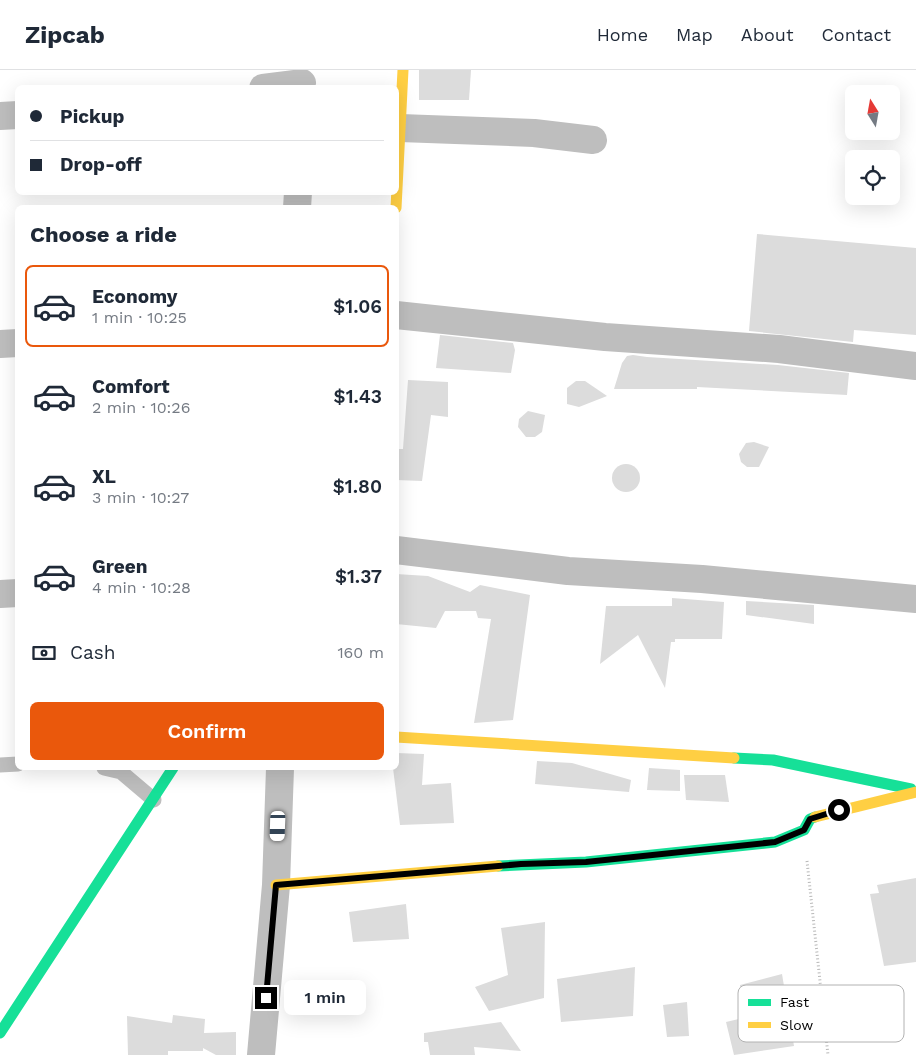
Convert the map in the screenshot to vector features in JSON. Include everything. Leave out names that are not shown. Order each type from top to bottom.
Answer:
[{"type":"street","points":[[399,148],[403,70]]},
{"type":"street","points":[[278,85],[302,80]]},
{"type":"street","points":[[0,116],[15,114]]},
{"type":"street","points":[[400,128],[534,133],[594,140]]},
{"type":"street","points":[[399,315],[605,337],[780,349],[916,366]]},
{"type":"street","points":[[0,344],[15,343]]},
{"type":"street","points":[[399,550],[568,571],[702,579],[916,599]]},
{"type":"street","points":[[0,594],[15,593]]},
{"type":"street","points":[[399,737],[773,760],[916,791]]},
{"type":"street","points":[[2,1029],[154,800],[172,770]]},
{"type":"street","points":[[261,1055],[276,885],[280,770]]},
{"type":"street","points":[[276,885],[521,864],[586,862],[775,842],[804,830],[810,819],[824,813],[916,791]]},
{"type":"lane","points":[[0,765],[15,764]]},
{"type":"lane","points":[[112,770],[121,772],[154,800]]},
{"type":"path","points":[[804,830],[821,985]]},
{"type":"path","points":[[827,1042],[828,1055]]},
{"type":"building","points":[[419,70],[471,70],[469,100],[419,100]]},
{"type":"building","points":[[757,234],[916,248],[916,335],[854,330],[853,342],[749,331]]},
{"type":"building","points":[[440,335],[513,343],[515,350],[511,373],[436,368]]},
{"type":"building","points":[[627,356],[778,365],[849,373],[847,395],[697,387],[697,389],[614,389],[622,363]]},
{"type":"building","points":[[408,380],[448,382],[448,417],[431,415],[422,481],[399,480],[399,449],[403,449]]},
{"type":"building","points":[[576,381],[585,381],[607,396],[579,407],[567,404],[567,388]]},
{"type":"building","points":[[528,411],[545,415],[542,432],[535,437],[526,437],[518,427],[519,419]]},
{"type":"building","points":[[754,442],[769,447],[759,467],[747,467],[741,462],[739,454],[746,443]]},
{"type":"building","points":[[626,464],[636,468],[640,478],[636,488],[626,492],[616,488],[612,478],[616,468]]},
{"type":"building","points":[[399,574],[428,576],[470,592],[480,585],[530,595],[513,720],[474,723],[491,619],[478,618],[476,611],[445,611],[436,628],[399,624]]},
{"type":"building","points":[[672,598],[724,602],[722,639],[675,639],[675,642],[671,642],[665,688],[638,635],[600,664],[606,606],[672,606]]},
{"type":"building","points":[[746,601],[814,605],[814,624],[746,615]]},
{"type":"building","points":[[399,753],[424,754],[422,785],[451,783],[454,823],[400,825],[393,770],[399,770]]},
{"type":"building","points":[[537,761],[572,763],[631,780],[629,792],[535,784]]},
{"type":"building","points":[[649,768],[680,770],[680,791],[647,790]]},
{"type":"building","points":[[684,775],[725,775],[729,802],[686,800]]},
{"type":"building","points":[[916,878],[916,962],[884,966],[870,894],[879,893],[877,885]]},
{"type":"building","points":[[406,904],[409,939],[353,942],[349,912]]},
{"type":"building","points":[[545,922],[544,998],[489,1011],[475,987],[508,975],[501,928]]},
{"type":"building","points":[[635,967],[633,1016],[561,1022],[557,979]]},
{"type":"building","points":[[782,974],[784,985],[740,985]]},
{"type":"building","points":[[687,1002],[689,1036],[667,1037],[663,1005]]},
{"type":"building","points":[[173,1015],[205,1019],[204,1033],[236,1032],[236,1055],[216,1055],[203,1048],[203,1051],[168,1051],[168,1055],[128,1055],[127,1016],[172,1023]]},
{"type":"building","points":[[738,1019],[738,1042],[793,1042],[794,1046],[734,1055],[726,1022]]},
{"type":"building","points":[[501,1022],[521,1051],[474,1047],[475,1055],[430,1055],[428,1042],[424,1042],[424,1033]]},
{"type":"traffic: fast","points":[[734,758],[773,760],[911,789]]},
{"type":"traffic: fast","points":[[0,1033],[172,770]]},
{"type":"traffic: fast","points":[[498,866],[586,862],[775,842],[804,830],[810,819],[815,817]]},
{"type":"traffic: slow","points":[[399,149],[403,70]]},
{"type":"traffic: slow","points":[[396,205],[397,195]]},
{"type":"traffic: slow","points":[[399,737],[734,758]]},
{"type":"traffic: slow","points":[[815,817],[916,792]]},
{"type":"traffic: slow","points":[[276,885],[498,866]]},
{"type":"route","points":[[266,998],[276,885],[521,864],[586,862],[775,842],[804,830],[810,819],[824,813],[839,810]]}]
